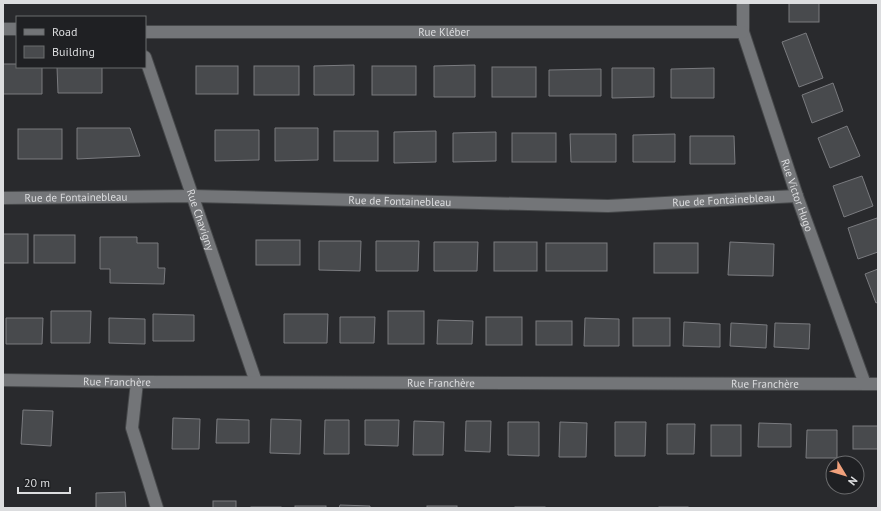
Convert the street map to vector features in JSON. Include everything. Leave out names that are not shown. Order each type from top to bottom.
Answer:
[{"type":"street","name":"Rue Victor Hugo","points":[[743,3],[743,32],[797,196],[865,384]]},
{"type":"street","points":[[3,29],[16,29]]},
{"type":"street","name":"Rue Kléber","points":[[146,32],[743,32]]},
{"type":"street","name":"Rue Chavigny","points":[[146,61],[256,382]]},
{"type":"street","name":"Rue de Fontainebleau","points":[[3,198],[192,196],[608,206],[797,196]]},
{"type":"street","name":"Rue Franchère","points":[[3,380],[136,382],[878,384]]},
{"type":"street","points":[[136,382],[132,428],[158,508]]},
{"type":"building","points":[[789,3],[819,3],[819,22],[789,22]]},
{"type":"building","points":[[806,33],[823,78],[799,87],[782,42]]},
{"type":"building","points":[[3,64],[16,64],[16,68],[42,68],[42,94],[3,94]]},
{"type":"building","points":[[354,65],[354,95],[314,95],[314,66]]},
{"type":"building","points":[[475,65],[475,97],[434,97],[434,66]]},
{"type":"building","points":[[196,66],[238,66],[238,94],[196,94]]},
{"type":"building","points":[[254,66],[299,66],[299,95],[254,95]]},
{"type":"building","points":[[372,66],[416,66],[416,95],[372,95]]},
{"type":"building","points":[[492,67],[536,67],[536,97],[492,97]]},
{"type":"building","points":[[57,68],[102,68],[102,93],[58,93]]},
{"type":"building","points":[[612,68],[654,68],[654,97],[612,98]]},
{"type":"building","points":[[714,68],[714,98],[671,98],[671,69]]},
{"type":"building","points":[[601,69],[601,96],[549,96],[549,70]]},
{"type":"building","points":[[833,83],[843,111],[812,123],[802,95]]},
{"type":"building","points":[[847,126],[860,156],[830,168],[818,138]]},
{"type":"building","points":[[77,128],[130,128],[140,156],[77,159]]},
{"type":"building","points":[[275,128],[318,128],[318,160],[275,161]]},
{"type":"building","points":[[18,129],[62,129],[62,159],[18,159]]},
{"type":"building","points":[[215,130],[259,130],[259,160],[215,161]]},
{"type":"building","points":[[334,131],[378,131],[378,161],[334,161]]},
{"type":"building","points":[[436,131],[436,162],[394,163],[394,132]]},
{"type":"building","points":[[496,132],[496,161],[453,162],[453,133]]},
{"type":"building","points":[[512,133],[556,133],[556,162],[512,162]]},
{"type":"building","points":[[570,134],[616,134],[616,162],[571,162]]},
{"type":"building","points":[[675,134],[675,162],[633,162],[633,135]]},
{"type":"building","points":[[690,136],[734,136],[735,164],[690,164]]},
{"type":"building","points":[[862,176],[873,206],[844,217],[833,186]]},
{"type":"building","points":[[877,218],[878,252],[858,259],[848,228]]},
{"type":"building","points":[[3,234],[28,234],[28,263],[3,263]]},
{"type":"building","points":[[34,235],[75,235],[75,263],[34,263]]},
{"type":"building","points":[[100,237],[137,237],[137,243],[158,243],[158,268],[165,268],[164,284],[110,283],[110,269],[100,269]]},
{"type":"building","points":[[256,240],[300,240],[300,265],[256,265]]},
{"type":"building","points":[[319,241],[361,241],[360,271],[319,270]]},
{"type":"building","points":[[376,241],[419,241],[418,271],[376,271]]},
{"type":"building","points":[[434,242],[478,242],[477,271],[434,271]]},
{"type":"building","points":[[494,242],[537,242],[537,271],[494,271]]},
{"type":"building","points":[[730,242],[774,244],[773,276],[728,275]]},
{"type":"building","points":[[546,243],[607,243],[607,271],[546,271]]},
{"type":"building","points":[[654,243],[698,243],[698,273],[654,273]]},
{"type":"building","points":[[878,269],[878,302],[876,303],[865,274]]},
{"type":"building","points":[[51,311],[91,311],[90,343],[51,343]]},
{"type":"building","points":[[388,311],[424,311],[424,344],[388,344]]},
{"type":"building","points":[[153,314],[194,315],[194,341],[153,341]]},
{"type":"building","points":[[284,314],[328,314],[327,343],[284,343]]},
{"type":"building","points":[[340,317],[375,317],[374,343],[340,343]]},
{"type":"building","points":[[486,317],[522,317],[522,345],[486,345]]},
{"type":"building","points":[[6,318],[43,318],[42,344],[6,344]]},
{"type":"building","points":[[109,318],[145,319],[145,344],[109,343]]},
{"type":"building","points":[[585,318],[619,319],[619,346],[584,346]]},
{"type":"building","points":[[633,318],[670,318],[670,346],[633,346]]},
{"type":"building","points":[[438,320],[473,321],[472,344],[437,344]]},
{"type":"building","points":[[536,321],[572,321],[572,345],[536,345]]},
{"type":"building","points":[[684,322],[720,324],[720,347],[683,346]]},
{"type":"building","points":[[731,323],[767,325],[766,348],[730,346]]},
{"type":"building","points":[[775,323],[810,324],[809,349],[774,347]]},
{"type":"building","points":[[23,410],[53,411],[51,446],[21,444]]},
{"type":"building","points":[[173,418],[200,419],[199,449],[172,449]]},
{"type":"building","points":[[217,419],[249,420],[249,443],[216,443]]},
{"type":"building","points":[[271,419],[301,420],[300,454],[270,453]]},
{"type":"building","points":[[325,420],[349,420],[349,454],[324,454]]},
{"type":"building","points":[[365,420],[399,420],[398,446],[365,445]]},
{"type":"building","points":[[414,421],[444,422],[443,455],[413,455]]},
{"type":"building","points":[[466,421],[491,421],[490,452],[465,451]]},
{"type":"building","points":[[508,422],[539,422],[539,456],[508,455]]},
{"type":"building","points":[[560,422],[587,423],[586,457],[559,457]]},
{"type":"building","points":[[615,422],[646,422],[645,456],[615,456]]},
{"type":"building","points":[[759,423],[791,424],[791,447],[758,447]]},
{"type":"building","points":[[667,424],[695,424],[694,454],[667,454]]},
{"type":"building","points":[[711,425],[741,425],[741,456],[711,456]]},
{"type":"building","points":[[853,426],[878,426],[878,449],[853,449]]},
{"type":"building","points":[[807,430],[837,430],[837,455],[825,455],[825,458],[806,458]]},
{"type":"building","points":[[125,492],[126,508],[96,508],[96,493]]},
{"type":"building","points":[[213,501],[236,501],[236,508],[213,508]]},
{"type":"building","points":[[340,505],[370,506],[370,508],[339,508]]},
{"type":"building","points":[[295,506],[326,506],[326,508],[295,508]]},
{"type":"building","points":[[427,506],[457,506],[457,508],[427,508]]},
{"type":"building","points":[[281,507],[281,508],[251,508]]},
{"type":"building","points":[[545,507],[545,508],[515,508]]},
{"type":"building","points":[[688,507],[688,508],[659,508]]}]
